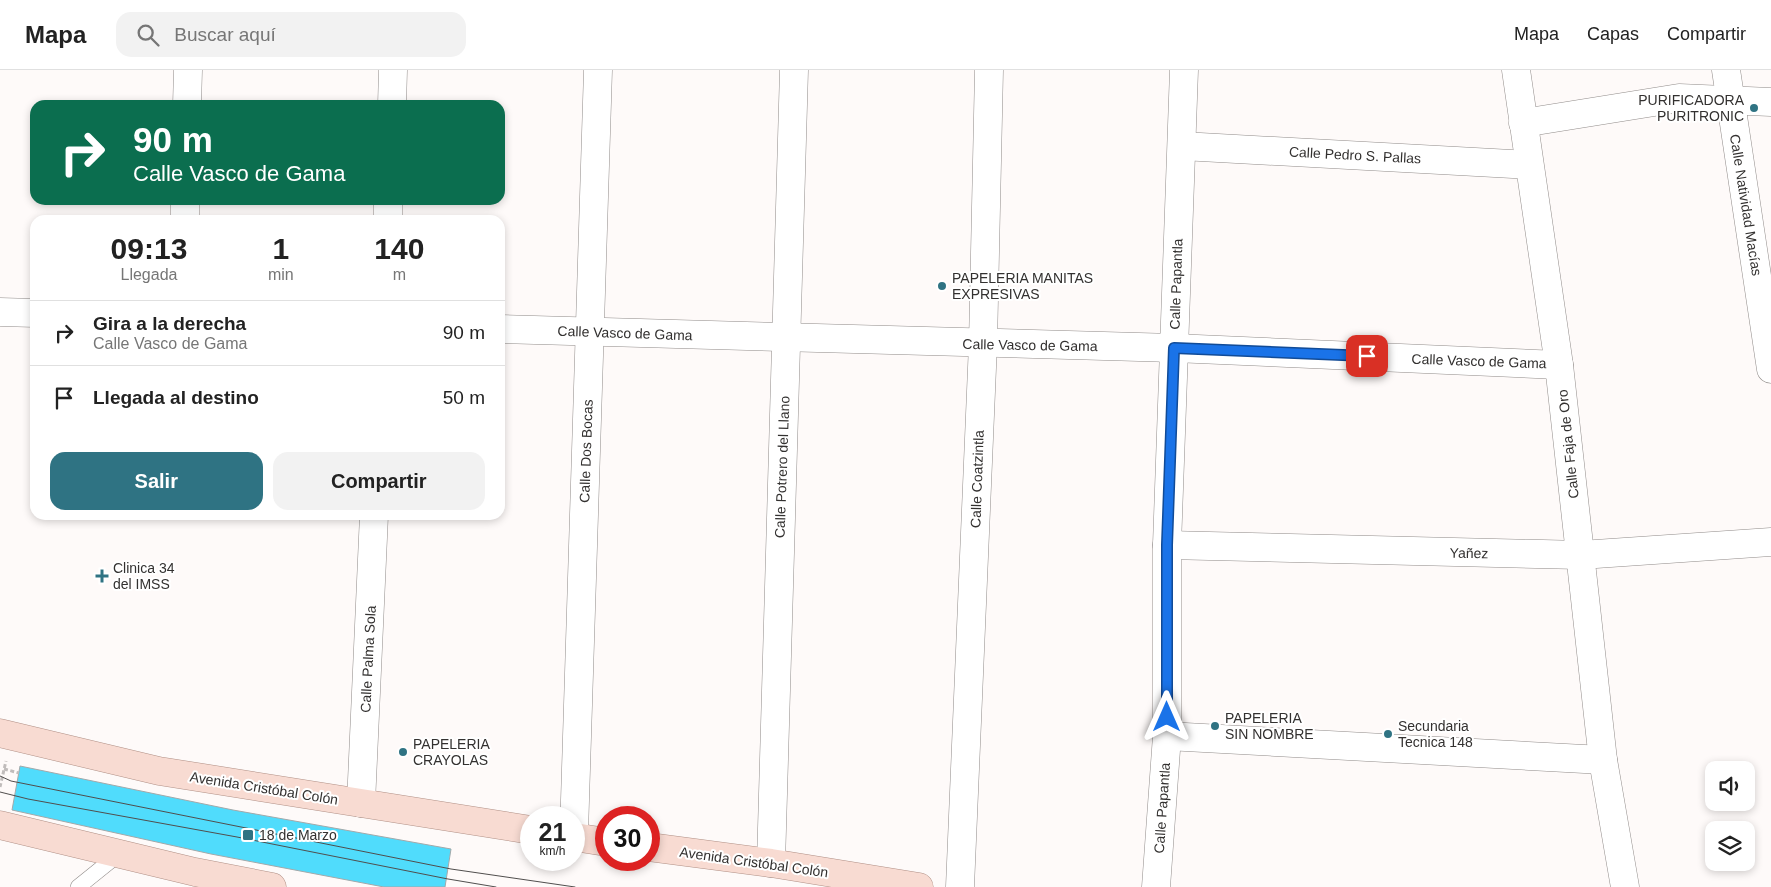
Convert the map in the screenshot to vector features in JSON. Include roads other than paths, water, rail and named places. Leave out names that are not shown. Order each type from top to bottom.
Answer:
[{"type":"main road","name":"Avenida Cristóbal Colón","points":[[0,734],[159,771],[520,828]]},
{"type":"main road","points":[[0,825],[119,854],[196,879],[272,887]]},
{"type":"main road","name":"Avenida Cristóbal Colón","points":[[660,848],[771,863],[919,887]]},
{"type":"street","points":[[187,100],[188,70]]},
{"type":"street","points":[[392,100],[393,70]]},
{"type":"street","name":"Calle Dos Bocas","points":[[575,806],[598,70]]},
{"type":"street","name":"Calle Potrero del Llano","points":[[771,863],[794,70]]},
{"type":"street","name":"Calle Coatzintla","points":[[960,887],[983,344],[989,70]]},
{"type":"street","name":"Calle Papantla","points":[[1156,887],[1167,736],[1167,545],[1184,70]]},
{"type":"street","name":"Calle Faja de Oro","points":[[1516,70],[1559,364],[1603,760],[1625,887]]},
{"type":"street","name":"Calle Natividad Macías","points":[[1726,70],[1771,369]]},
{"type":"street","points":[[1523,123],[1679,98],[1771,102]]},
{"type":"street","name":"Calle Pedro S. Pallas","points":[[1182,146],[1529,165]]},
{"type":"street","points":[[0,312],[30,313]]},
{"type":"street","name":"Calle Vasco de Gama","points":[[505,329],[1174,348],[1559,364]]},
{"type":"street","name":"Calle Palma Sola","points":[[361,803],[374,520]]},
{"type":"street","name":"Yañez","points":[[1167,545],[1581,556],[1771,542]]},
{"type":"street","points":[[1167,736],[1603,760]]},
{"type":"lane","points":[[78,887],[119,854]]},
{"type":"tram line","points":[[0,776],[11,781],[451,869],[575,887]]},
{"type":"tram line","points":[[0,792],[28,799],[496,887]]},
{"type":"place","name":"PURIFICADORA PURITRONIC","points":[[1754,108]]},
{"type":"place","name":"PAPELERIA MANITAS EXPRESIVAS","points":[[942,286]]},
{"type":"place","name":"Clinica 34 del IMSS","points":[[102,576]]},
{"type":"place","name":"PAPELERIA SIN NOMBRE","points":[[1215,726]]},
{"type":"place","name":"Secundaria Tecnica 148","points":[[1388,734]]},
{"type":"place","name":"PAPELERIA CRAYOLAS","points":[[403,752]]},
{"type":"place","name":"18 de Marzo","points":[[248,835]]}]
